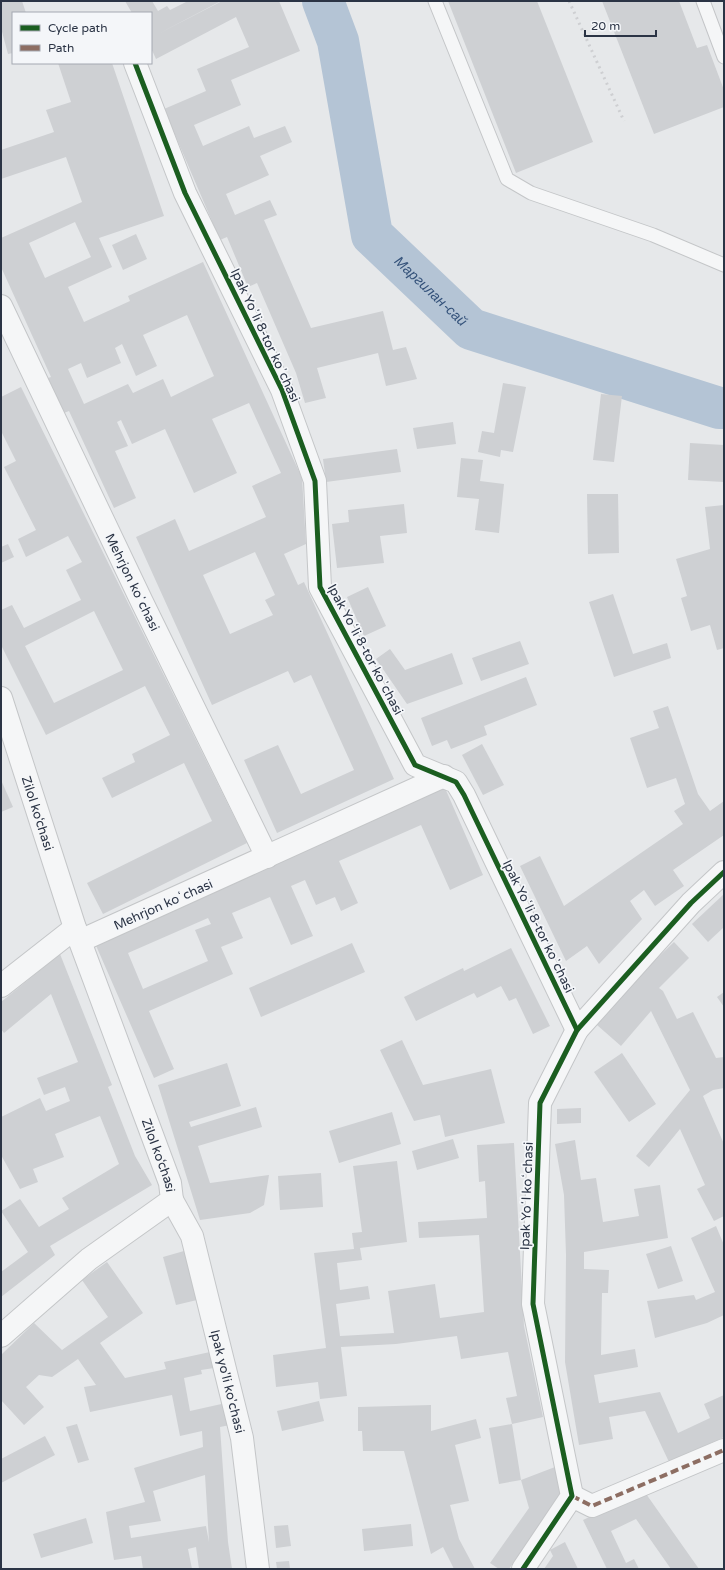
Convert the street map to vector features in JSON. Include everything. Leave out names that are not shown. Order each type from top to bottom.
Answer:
[{"type":"street","name":"Ipak Yoʻli 8-tor koʼchasi","points":[[135,64],[185,193],[282,390],[315,481],[320,587],[415,765],[456,782],[464,795],[577,1030]]},
{"type":"street","name":"Mehrjon koʻchasi","points":[[1,306],[142,602],[267,857]]},
{"type":"street","name":"Zilol ko‘chasi","points":[[1,698],[78,934],[170,1182],[172,1200],[88,1258],[1,1336]]},
{"type":"street","name":"Mehrjon koʻchasi","points":[[78,934],[267,857],[444,776]]},
{"type":"street","name":"Ipak Yoʻl koʻchasi","points":[[572,1496],[533,1304],[540,1103],[577,1030],[691,902],[724,872]]},
{"type":"street","points":[[1,986],[78,934]]},
{"type":"street","name":"Ipak yo'li ko'chasi","points":[[172,1200],[192,1236],[242,1438],[258,1569]]},
{"type":"street","points":[[523,1569],[572,1496],[592,1506],[724,1450]]},
{"type":"lane","points":[[435,1],[507,179],[530,193],[654,235],[724,265]]},
{"type":"lane","points":[[703,1],[724,57]]},
{"type":"building","points":[[1,1],[22,1],[26,12],[12,12],[12,53],[8,54],[1,28]]},
{"type":"building","points":[[125,1],[152,1],[158,11],[167,6],[170,10],[188,1],[221,1],[158,34],[222,1],[279,1],[300,51],[231,80],[241,105],[194,125],[203,146],[249,126],[254,138],[285,126],[292,142],[260,156],[269,175],[226,194],[235,215],[270,200],[277,215],[264,220],[311,328],[383,311],[393,350],[406,347],[417,379],[386,386],[378,353],[317,368],[326,398],[305,403],[296,373],[257,283],[248,287],[227,237],[220,240],[164,109],[206,91],[197,69],[249,47],[236,17],[156,59],[152,50],[152,12],[131,12]]},
{"type":"building","points":[[448,1],[537,1],[593,142],[516,173]]},
{"type":"building","points":[[602,1],[679,1],[697,48],[707,45],[724,90],[724,107],[654,134]]},
{"type":"building","points":[[58,64],[112,64],[164,216],[99,238],[112,267],[68,287],[84,322],[130,301],[128,296],[203,262],[302,478],[306,544],[284,554],[298,585],[304,582],[394,779],[277,833],[244,760],[278,745],[301,794],[354,770],[311,675],[294,683],[288,671],[212,705],[136,537],[175,519],[189,551],[266,517],[252,486],[281,473],[249,403],[212,419],[237,473],[194,493],[165,429],[132,444],[121,420],[117,422],[128,446],[115,451],[136,498],[114,508],[69,411],[64,413],[48,378],[51,377],[1,267],[1,238],[82,202],[66,157],[1,179],[1,150],[54,132],[46,110],[71,102]],"holes":[[[75,222],[91,257],[45,278],[29,243]],[[187,315],[214,376],[171,397],[163,379],[133,393],[128,384],[84,404],[68,369],[81,363],[87,378],[121,363],[115,348],[122,344],[136,376],[157,366],[143,335]],[[255,552],[275,595],[265,600],[273,615],[230,634],[203,575]]]},
{"type":"building","points":[[136,234],[147,259],[123,270],[112,245]]},
{"type":"building","points":[[503,383],[526,387],[513,452],[501,450],[500,457],[478,452],[482,431],[494,433]]},
{"type":"building","points":[[21,387],[247,843],[103,914],[87,883],[212,821],[184,763],[112,798],[102,778],[135,762],[132,754],[170,735],[145,686],[46,735],[1,645],[1,610],[12,605],[24,628],[81,600],[66,570],[82,562],[68,536],[26,557],[18,539],[36,530],[4,467],[16,461],[1,431],[1,397]],"holes":[[[94,611],[123,670],[54,703],[25,646]]]},
{"type":"building","points":[[601,394],[622,396],[614,462],[593,460]]},
{"type":"building","points":[[453,422],[456,444],[417,449],[413,428]]},
{"type":"building","points":[[690,443],[724,445],[724,482],[688,480]]},
{"type":"building","points":[[397,449],[401,472],[326,482],[323,459]]},
{"type":"building","points":[[461,458],[483,460],[480,481],[504,484],[499,533],[475,530],[479,499],[457,497]]},
{"type":"building","points":[[587,494],[618,494],[619,553],[588,554]]},
{"type":"building","points":[[404,504],[407,533],[380,536],[384,563],[337,568],[332,524],[349,522],[348,510]]},
{"type":"building","points":[[724,505],[724,648],[717,650],[710,625],[691,631],[681,598],[687,596],[676,559],[710,549],[705,507]]},
{"type":"building","points":[[8,544],[14,557],[1,563],[1,547]]},
{"type":"building","points":[[368,587],[386,626],[364,636],[347,597]]},
{"type":"building","points":[[613,594],[633,654],[667,643],[671,658],[614,677],[589,602]]},
{"type":"building","points":[[520,641],[529,664],[481,681],[472,658]]},
{"type":"building","points":[[390,649],[405,670],[452,653],[463,684],[407,704],[376,659]]},
{"type":"building","points":[[526,677],[537,705],[484,726],[487,735],[451,749],[447,740],[432,746],[421,718]]},
{"type":"building","points":[[668,706],[698,794],[710,811],[724,801],[724,835],[673,870],[684,886],[655,906],[644,890],[630,901],[642,919],[599,964],[587,946],[566,961],[520,866],[540,856],[564,906],[683,824],[674,811],[685,804],[676,778],[647,788],[630,738],[659,728],[653,711]]},
{"type":"building","points":[[482,744],[504,785],[483,795],[462,755]]},
{"type":"building","points":[[1,780],[13,807],[1,812]]},
{"type":"building","points":[[445,788],[483,875],[450,890],[421,825],[339,861],[358,903],[341,911],[335,897],[316,905],[305,880],[291,886],[313,936],[291,945],[270,897],[232,913],[243,938],[221,947],[233,974],[149,1011],[174,1069],[154,1078],[94,941]],"holes":[[[208,918],[211,924],[195,930],[208,961],[143,989],[128,953]]]},
{"type":"building","points":[[724,894],[724,927],[708,942],[692,924]]},
{"type":"building","points":[[674,942],[689,958],[659,988],[663,991],[677,1019],[693,1012],[716,1058],[724,1057],[724,1088],[713,1090],[703,1096],[724,1144],[724,1216],[714,1221],[697,1189],[705,1185],[680,1129],[649,1167],[636,1156],[690,1090],[651,1011],[621,1046],[597,1025],[642,973]]},
{"type":"building","points":[[352,943],[365,972],[261,1017],[249,988]]},
{"type":"building","points":[[511,948],[550,1026],[533,1034],[516,998],[509,1001],[501,986],[477,998],[474,993],[416,1021],[404,997],[463,968],[464,971]]},
{"type":"building","points":[[60,954],[112,1085],[108,1087],[135,1156],[152,1185],[50,1246],[55,1255],[1,1297],[1,1272],[28,1252],[1,1211],[20,1199],[39,1227],[69,1209],[62,1198],[119,1164],[100,1116],[55,1134],[64,1157],[33,1169],[38,1182],[20,1189],[1,1155],[1,1117],[40,1098],[46,1111],[70,1101],[65,1087],[44,1095],[37,1078],[78,1062],[51,994],[4,1033],[1,1029],[1,1002]]},
{"type":"building","points":[[724,992],[724,1007],[717,997]]},
{"type":"building","points":[[402,1040],[423,1085],[491,1069],[505,1123],[445,1137],[440,1115],[414,1121],[380,1050]]},
{"type":"building","points":[[622,1053],[656,1104],[629,1122],[594,1072]]},
{"type":"building","points":[[227,1063],[241,1106],[189,1122],[191,1127],[256,1107],[262,1127],[198,1146],[210,1183],[269,1175],[264,1205],[250,1213],[200,1220],[158,1085]]},
{"type":"building","points":[[581,1108],[581,1123],[557,1124],[557,1109]]},
{"type":"building","points":[[392,1112],[401,1144],[339,1163],[329,1131]]},
{"type":"building","points":[[453,1139],[459,1158],[417,1170],[412,1151]]},
{"type":"building","points":[[575,1140],[581,1180],[596,1178],[603,1222],[639,1216],[634,1189],[660,1185],[668,1238],[584,1252],[584,1269],[609,1270],[608,1293],[602,1293],[601,1355],[635,1349],[638,1367],[594,1375],[599,1403],[660,1392],[678,1433],[710,1418],[704,1404],[724,1395],[724,1437],[669,1462],[645,1411],[609,1417],[613,1439],[579,1445],[565,1362],[566,1255],[564,1195],[555,1144]]},
{"type":"building","points":[[514,1143],[524,1326],[543,1417],[512,1424],[506,1398],[517,1396],[508,1352],[461,1359],[457,1336],[396,1344],[341,1347],[347,1396],[320,1399],[318,1382],[276,1387],[273,1355],[326,1348],[314,1253],[354,1249],[352,1233],[362,1232],[353,1166],[397,1161],[407,1242],[360,1248],[362,1260],[337,1263],[340,1290],[368,1286],[370,1299],[336,1304],[340,1336],[394,1333],[388,1291],[435,1284],[440,1318],[484,1312],[479,1235],[419,1238],[418,1222],[487,1218],[485,1181],[479,1182],[477,1145]]},
{"type":"building","points":[[321,1173],[323,1207],[280,1210],[278,1176]]},
{"type":"building","points":[[716,1226],[724,1245],[724,1315],[707,1323],[655,1338],[647,1301],[694,1295],[696,1300],[715,1292],[691,1238]]},
{"type":"building","points":[[671,1246],[683,1281],[658,1289],[646,1254]]},
{"type":"building","points":[[184,1251],[197,1300],[176,1305],[163,1257]]},
{"type":"building","points":[[107,1262],[143,1313],[100,1343],[125,1378],[166,1369],[164,1362],[210,1352],[214,1368],[201,1370],[202,1374],[184,1378],[190,1411],[226,1403],[230,1425],[220,1427],[228,1542],[232,1569],[199,1569],[196,1547],[188,1549],[192,1569],[143,1569],[141,1556],[114,1560],[106,1512],[145,1502],[134,1468],[203,1447],[202,1431],[180,1436],[172,1395],[90,1412],[84,1387],[96,1385],[78,1359],[52,1377],[39,1375],[26,1387],[44,1407],[24,1425],[1,1400],[1,1355],[34,1323],[62,1350],[108,1317],[82,1280]],"holes":[[[205,1475],[209,1542],[206,1526],[131,1538],[129,1526],[161,1521],[153,1491]]]},
{"type":"building","points":[[319,1401],[324,1421],[282,1431],[277,1411]]},
{"type":"building","points":[[431,1405],[431,1431],[476,1419],[481,1438],[455,1445],[469,1501],[450,1505],[459,1539],[475,1569],[454,1569],[443,1547],[431,1554],[404,1451],[363,1451],[362,1431],[358,1431],[358,1407]]},
{"type":"building","points":[[77,1424],[89,1460],[78,1463],[66,1427]]},
{"type":"building","points":[[512,1424],[521,1480],[499,1484],[489,1428]]},
{"type":"building","points":[[45,1436],[55,1455],[1,1483],[1,1459]]},
{"type":"building","points":[[555,1467],[560,1495],[509,1569],[499,1569],[490,1563],[529,1508],[521,1480]]},
{"type":"building","points":[[644,1491],[699,1569],[671,1569],[636,1519],[611,1531],[626,1563],[634,1559],[639,1569],[607,1569],[583,1520]]},
{"type":"building","points":[[86,1518],[93,1543],[41,1558],[33,1534]]},
{"type":"building","points":[[411,1524],[413,1546],[364,1551],[362,1529]]},
{"type":"building","points":[[288,1525],[291,1546],[276,1548],[274,1526]]},
{"type":"building","points":[[565,1542],[578,1569],[544,1569],[553,1556],[550,1550]]},
{"type":"building","points":[[289,1561],[290,1569],[277,1569],[276,1562]]},
{"type":"waterway","name":"Маргилан-сай","points":[[323,1],[338,41],[372,235],[471,329],[719,408],[724,408]]},
{"type":"railway","points":[[569,1],[624,121]]},
{"type":"marked path","points":[[572,1496],[592,1506],[724,1450]]},
{"type":"cycle path","points":[[135,64],[185,193],[282,390],[315,481],[320,587],[415,765],[456,782],[464,795],[577,1030]]},
{"type":"cycle path","points":[[523,1569],[572,1496],[533,1304],[540,1103],[577,1030],[691,903],[724,872]]}]
